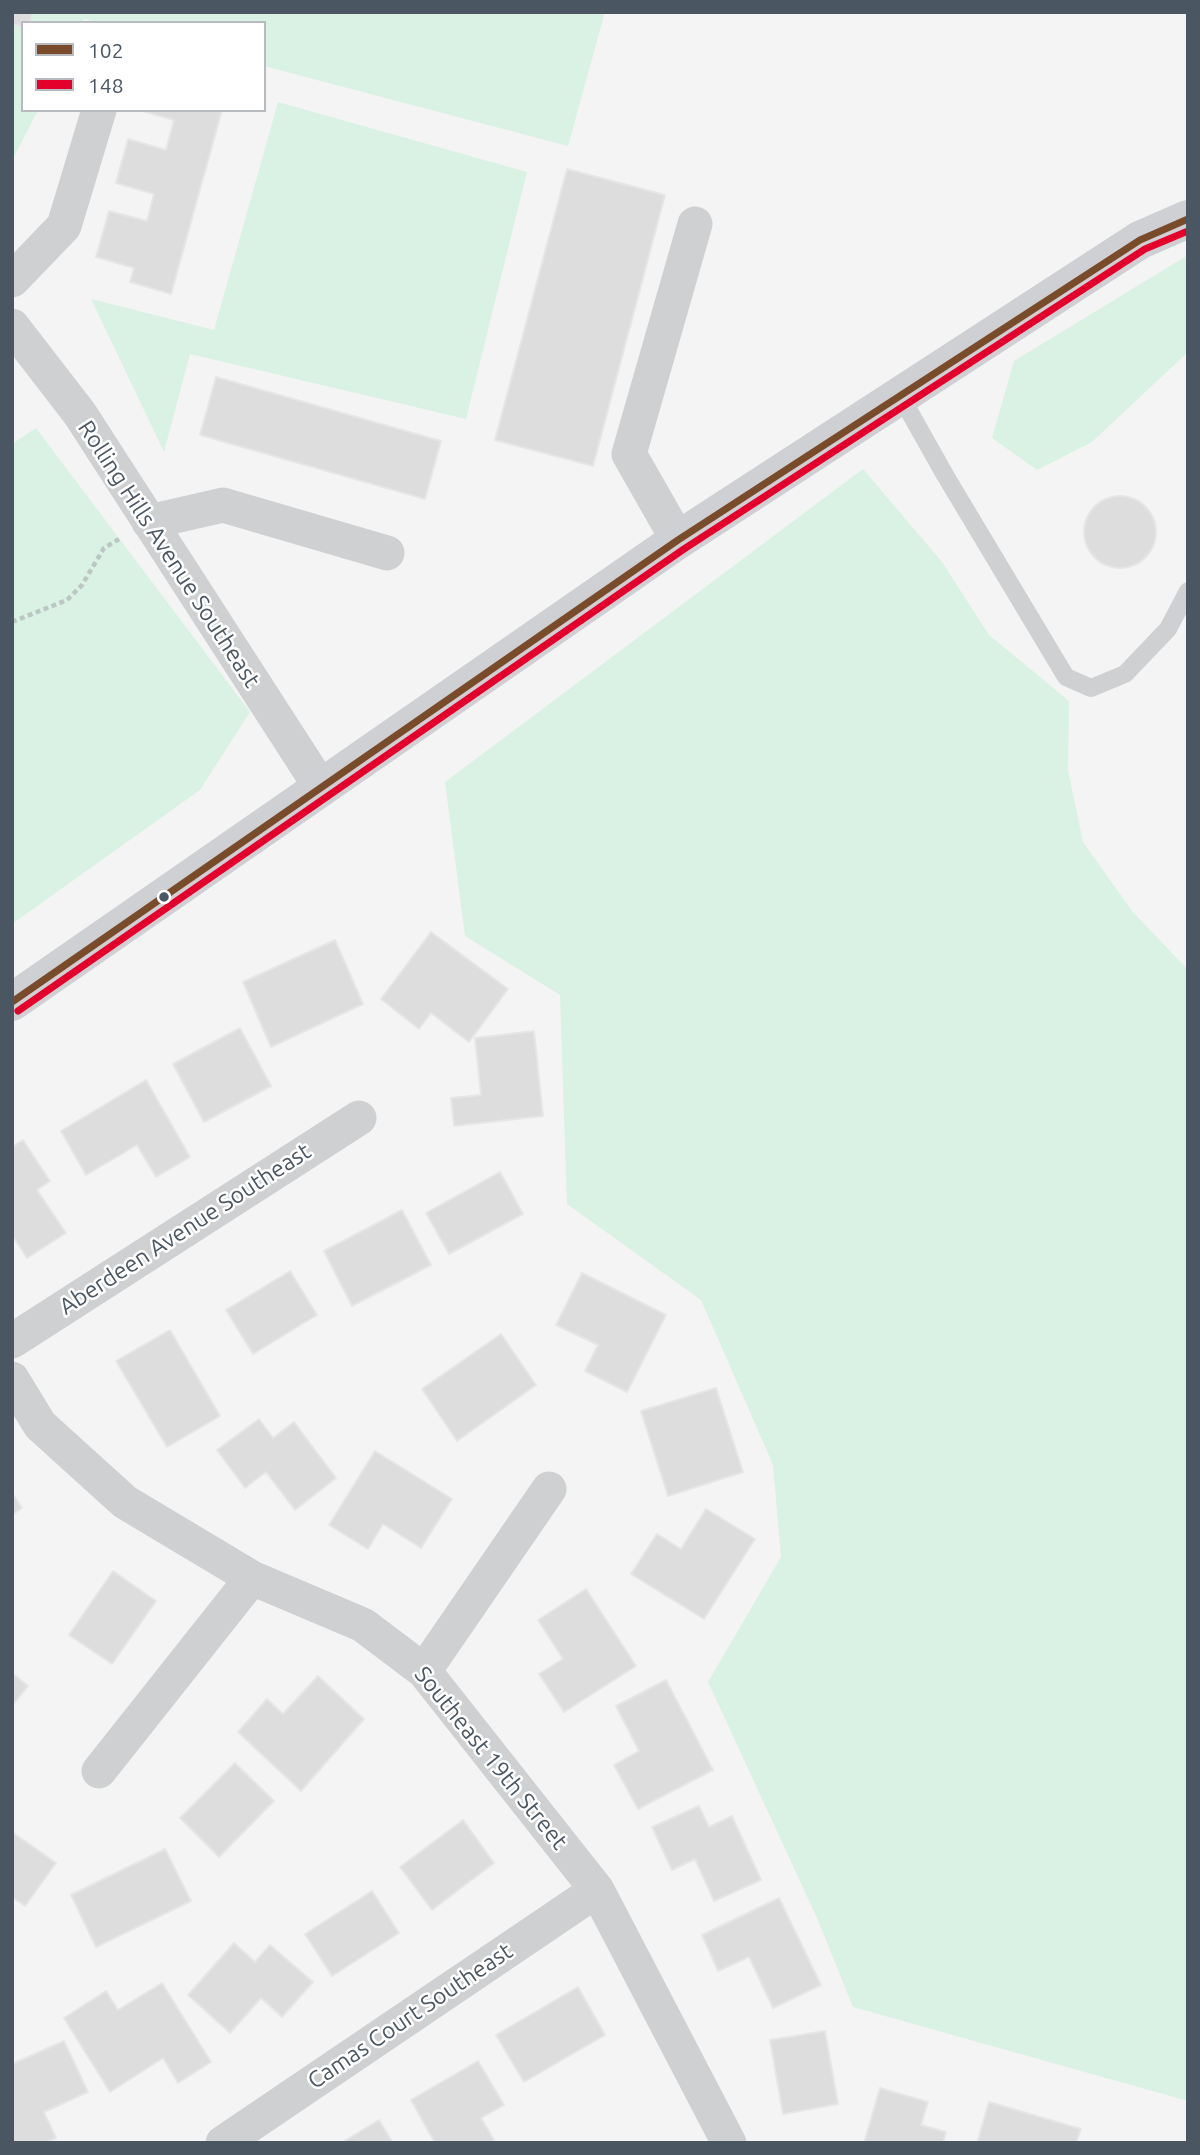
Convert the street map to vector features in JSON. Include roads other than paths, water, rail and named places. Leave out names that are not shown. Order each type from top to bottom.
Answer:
[{"type":"street","points":[[12,280],[64,226],[98,112]]},
{"type":"street","points":[[12,1002],[678,540],[1140,240],[1188,219]]},
{"type":"street","points":[[678,540],[629,454],[695,224]]},
{"type":"street","name":"Rolling Hills Avenue Southeast","points":[[12,326],[80,414],[320,786]]},
{"type":"street","points":[[149,522],[223,505],[387,553]]},
{"type":"street","name":"Aberdeen Avenue Southeast","points":[[12,1341],[359,1118]]},
{"type":"street","name":"Southeast 19th Street","points":[[12,1379],[40,1425],[125,1502],[252,1578],[363,1625],[424,1671],[597,1890],[729,2143]]},
{"type":"street","points":[[424,1671],[549,1489]]},
{"type":"street","points":[[99,1771],[252,1578]]},
{"type":"street","name":"Camas Court Southeast","points":[[223,2143],[597,1890]]},
{"type":"lane","points":[[900,395],[1066,677],[1091,688],[1125,674],[1168,629],[1188,591]]}]
